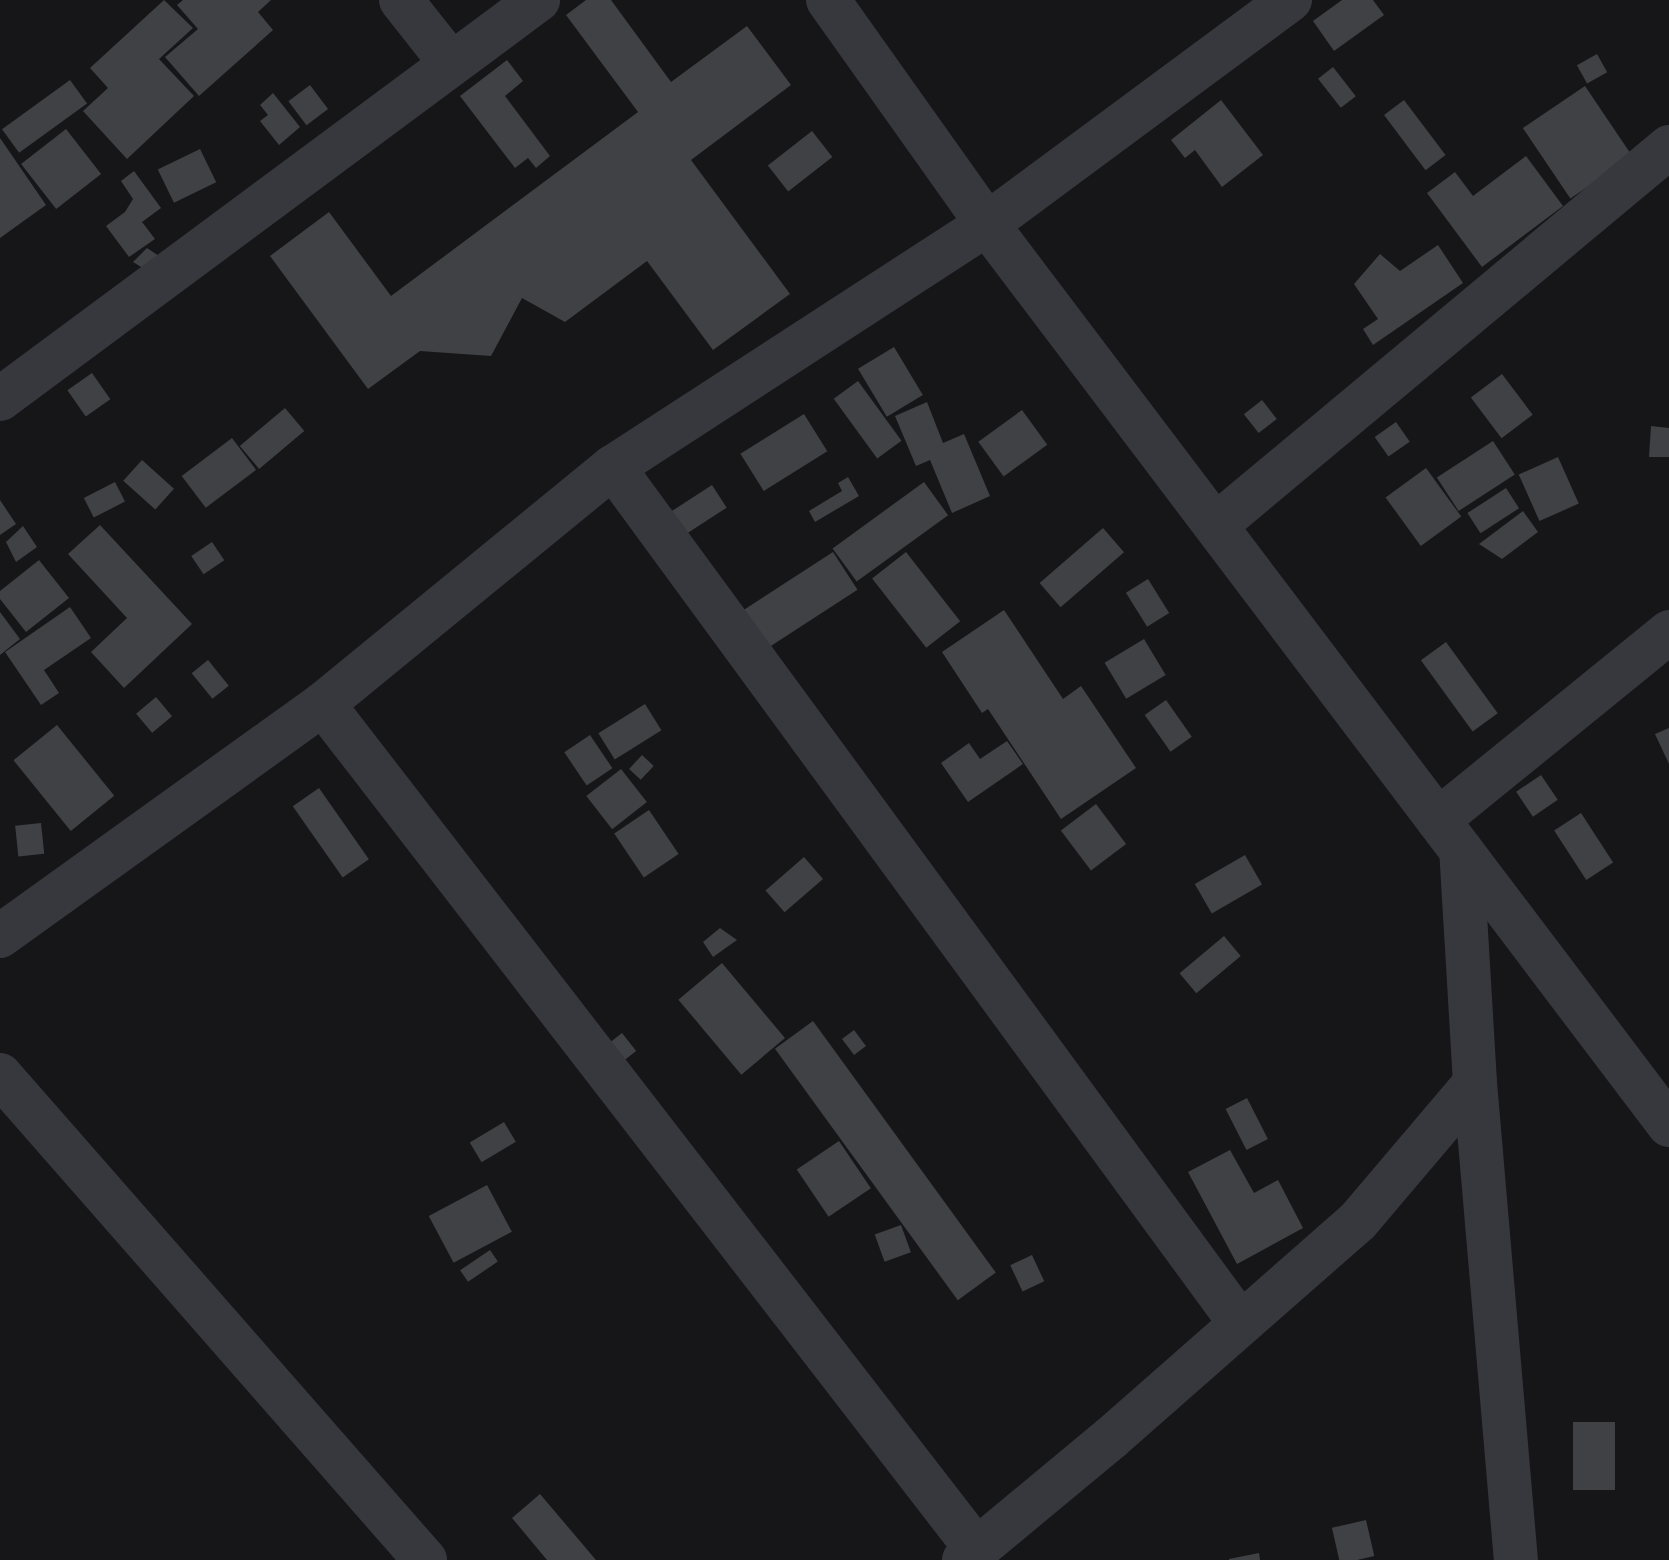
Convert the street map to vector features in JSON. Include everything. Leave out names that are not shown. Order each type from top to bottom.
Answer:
[{"type":"street","points":[[401,0],[450,62]]},
{"type":"street","points":[[0,399],[450,62],[538,0]]},
{"type":"street","points":[[828,0],[987,224],[1450,835],[1662,1100]]},
{"type":"street","points":[[0,936],[323,704],[613,467],[987,224],[1290,0]]},
{"type":"street","points":[[1216,525],[1669,147]]},
{"type":"street","points":[[613,467],[1241,1324]]},
{"type":"street","points":[[1450,835],[1669,632]]},
{"type":"street","points":[[323,704],[970,1555],[1111,1438],[1358,1221],[1475,1083]]},
{"type":"street","points":[[1450,835],[1475,1083],[1516,1560]]},
{"type":"street","points":[[0,1075],[425,1560]]},
{"type":"building","points":[[164,0],[193,28],[159,59],[194,96],[127,159],[83,111],[108,88],[90,68]]},
{"type":"building","points":[[183,0],[271,0],[258,12],[273,30],[199,96],[165,57],[198,29],[177,5]]},
{"type":"building","points":[[586,0],[611,0],[671,82],[747,26],[791,85],[691,160],[790,294],[713,350],[647,261],[565,322],[522,298],[491,356],[420,351],[368,389],[270,256],[329,212],[391,296],[638,112],[566,15]]},
{"type":"building","points":[[1342,0],[1373,0],[1384,15],[1334,51],[1313,21]]},
{"type":"building","points":[[1597,54],[1607,72],[1587,84],[1577,65]]},
{"type":"building","points":[[507,60],[523,81],[505,96],[550,156],[536,168],[528,158],[515,168],[460,96]]},
{"type":"building","points":[[1333,67],[1356,96],[1341,108],[1318,79]]},
{"type":"building","points":[[70,80],[87,103],[19,153],[2,129]]},
{"type":"building","points":[[310,85],[328,109],[306,125],[288,101]]},
{"type":"building","points":[[1585,86],[1633,156],[1570,198],[1523,128]]},
{"type":"building","points":[[273,93],[300,127],[279,145],[260,121],[268,115],[260,105]]},
{"type":"building","points":[[1221,100],[1263,155],[1222,187],[1195,150],[1185,158],[1171,140]]},
{"type":"building","points":[[1404,100],[1446,155],[1426,170],[1384,115]]},
{"type":"building","points":[[66,129],[101,174],[56,209],[21,164]]},
{"type":"building","points":[[812,131],[832,157],[788,191],[768,165]]},
{"type":"building","points":[[0,138],[46,205],[0,238]]},
{"type":"building","points":[[200,149],[216,182],[174,203],[158,170]]},
{"type":"building","points":[[1526,156],[1563,206],[1482,267],[1427,193],[1455,172],[1473,196]]},
{"type":"building","points":[[134,171],[161,208],[142,222],[155,239],[129,257],[106,226],[125,212],[133,199],[121,181]]},
{"type":"building","points":[[1438,245],[1463,283],[1373,345],[1363,329],[1378,319],[1354,284],[1380,254],[1400,271]]},
{"type":"building","points":[[147,248],[162,258],[146,270],[133,262]]},
{"type":"building","points":[[894,347],[923,395],[887,417],[858,369]]},
{"type":"building","points":[[92,373],[110,399],[86,416],[67,390]]},
{"type":"building","points":[[1502,374],[1533,415],[1502,438],[1471,397]]},
{"type":"building","points":[[858,381],[901,441],[877,459],[834,399]]},
{"type":"building","points":[[1262,400],[1277,419],[1259,433],[1244,414]]},
{"type":"building","points":[[927,402],[943,443],[964,434],[990,496],[952,513],[930,460],[916,466],[895,416]]},
{"type":"building","points":[[285,408],[304,431],[259,469],[240,446]]},
{"type":"building","points":[[1022,410],[1047,445],[1004,477],[978,442]]},
{"type":"building","points":[[804,414],[827,451],[764,491],[740,454]]},
{"type":"building","points":[[1396,422],[1410,442],[1388,457],[1375,437]]},
{"type":"building","points":[[1651,426],[1669,428],[1669,457],[1649,457]]},
{"type":"building","points":[[232,438],[256,470],[206,508],[182,476]]},
{"type":"building","points":[[1493,441],[1515,475],[1459,511],[1437,477]]},
{"type":"building","points":[[1558,457],[1579,504],[1539,521],[1519,474]]},
{"type":"building","points":[[142,460],[174,489],[155,510],[123,481]]},
{"type":"building","points":[[1426,468],[1461,517],[1421,546],[1386,497]]},
{"type":"building","points":[[848,477],[859,496],[815,522],[809,511],[842,491],[838,483]]},
{"type":"building","points":[[115,482],[125,502],[94,517],[84,498]]},
{"type":"building","points":[[924,482],[948,515],[857,582],[833,548]]},
{"type":"building","points":[[712,485],[727,508],[682,537],[668,514]]},
{"type":"building","points":[[1506,488],[1519,508],[1480,533],[1467,513]]},
{"type":"building","points":[[0,500],[16,524],[0,535]]},
{"type":"building","points":[[1523,511],[1538,532],[1502,559],[1479,544]]},
{"type":"building","points":[[100,525],[192,624],[124,688],[91,652],[127,618],[68,554]]},
{"type":"building","points":[[23,526],[37,547],[16,562],[6,542]]},
{"type":"building","points":[[1103,528],[1124,552],[1061,607],[1040,583]]},
{"type":"building","points":[[212,542],[224,560],[204,574],[191,556]]},
{"type":"building","points":[[833,552],[858,590],[764,651],[739,613]]},
{"type":"building","points":[[906,552],[960,621],[926,648],[872,578]]},
{"type":"building","points":[[39,560],[69,598],[26,632],[0,599],[0,591]]},
{"type":"building","points":[[1148,579],[1169,613],[1147,627],[1126,593]]},
{"type":"building","points":[[70,607],[91,638],[44,670],[59,693],[41,705],[5,652]]},
{"type":"building","points":[[1004,610],[1063,699],[1081,686],[1136,768],[1061,819],[988,709],[982,713],[942,652]]},
{"type":"building","points":[[0,612],[20,639],[0,655]]},
{"type":"building","points":[[1144,639],[1166,675],[1126,699],[1105,663]]},
{"type":"building","points":[[1446,642],[1498,713],[1473,731],[1421,660]]},
{"type":"building","points":[[208,660],[229,686],[212,699],[192,673]]},
{"type":"building","points":[[156,697],[172,716],[152,733],[136,714]]},
{"type":"building","points":[[1166,700],[1192,737],[1171,752],[1145,715]]},
{"type":"building","points":[[645,704],[661,730],[615,759],[598,733]]},
{"type":"building","points":[[57,725],[114,796],[71,831],[13,760]]},
{"type":"building","points":[[1669,728],[1669,764],[1655,734]]},
{"type":"building","points":[[590,735],[612,768],[587,785],[564,752]]},
{"type":"building","points":[[1007,741],[1023,764],[968,802],[941,763],[969,743],[980,759]]},
{"type":"building","points":[[642,755],[654,766],[641,780],[629,769]]},
{"type":"building","points":[[621,769],[647,802],[612,829],[586,796]]},
{"type":"building","points":[[1541,775],[1558,800],[1533,817],[1516,792]]},
{"type":"building","points":[[319,788],[369,859],[343,878],[293,806]]},
{"type":"building","points":[[1096,804],[1126,844],[1091,870],[1061,830]]},
{"type":"building","points":[[649,810],[679,854],[644,877],[614,833]]},
{"type":"building","points":[[1581,813],[1613,862],[1586,880],[1554,830]]},
{"type":"building","points":[[41,823],[44,854],[18,857],[15,826]]},
{"type":"building","points":[[1245,855],[1262,884],[1212,913],[1195,884]]},
{"type":"building","points":[[804,857],[823,879],[785,912],[766,890]]},
{"type":"building","points":[[720,928],[737,940],[713,957],[703,942]]},
{"type":"building","points":[[1224,936],[1241,956],[1196,993],[1180,973]]},
{"type":"building","points":[[722,963],[785,1038],[741,1075],[678,1000]]},
{"type":"building","points":[[813,1021],[996,1273],[958,1300],[775,1049]]},
{"type":"building","points":[[854,1030],[866,1046],[854,1055],[842,1039]]},
{"type":"building","points":[[622,1033],[636,1051],[614,1068],[600,1050]]},
{"type":"building","points":[[1247,1098],[1268,1139],[1246,1150],[1226,1109]]},
{"type":"building","points":[[504,1122],[516,1142],[482,1162],[470,1143]]},
{"type":"building","points":[[839,1141],[871,1188],[829,1217],[797,1170]]},
{"type":"building","points":[[1230,1150],[1254,1193],[1278,1180],[1303,1228],[1237,1264],[1188,1172]]},
{"type":"building","points":[[487,1185],[512,1232],[454,1263],[429,1216]]},
{"type":"building","points":[[901,1225],[911,1252],[885,1262],[875,1235]]},
{"type":"building","points":[[490,1250],[498,1262],[468,1282],[460,1270]]},
{"type":"building","points":[[1032,1255],[1044,1281],[1023,1291],[1010,1265]]},
{"type":"building","points":[[1573,1422],[1615,1422],[1615,1490],[1573,1490]]},
{"type":"building","points":[[540,1494],[596,1560],[547,1560],[512,1518]]},
{"type":"building","points":[[1366,1520],[1374,1556],[1339,1560],[1332,1528]]},
{"type":"building","points":[[1259,1553],[1260,1560],[1229,1560],[1229,1559]]}]
